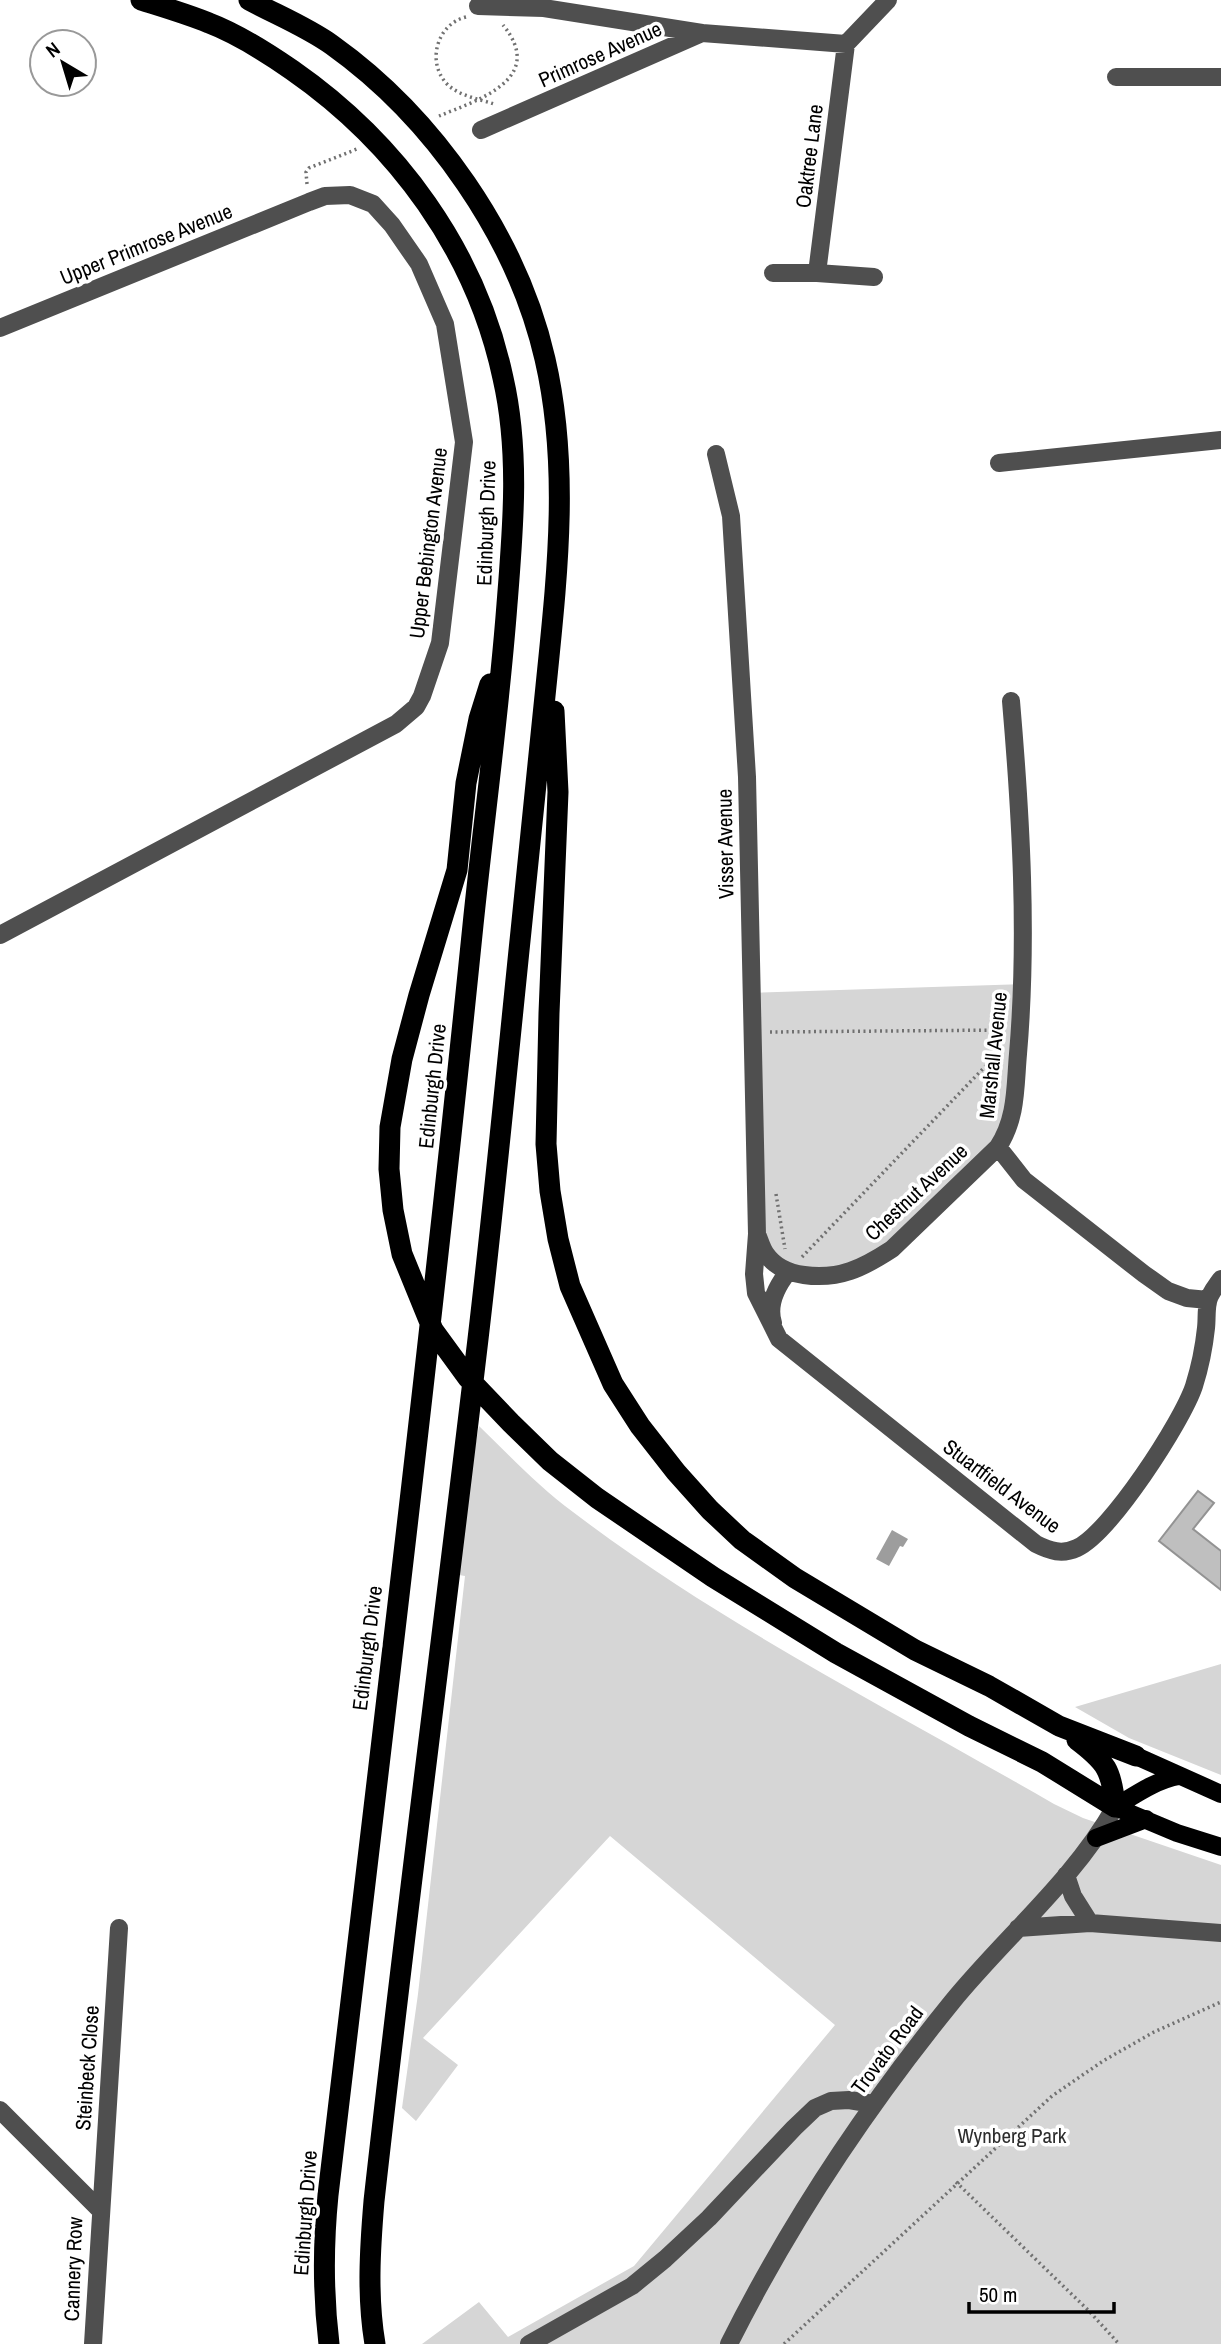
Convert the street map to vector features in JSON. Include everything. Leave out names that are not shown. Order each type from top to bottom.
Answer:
[{"type":"highway","name":"Edinburgh Drive","points":[[141,0],[212,24],[271,55],[315,86],[368,131],[411,180],[435,215],[470,280],[485,316],[503,377],[513,445],[513,511],[504,642],[440,1249],[328,2195],[324,2242],[328,2344]]},
{"type":"highway","points":[[250,0],[327,42],[370,76],[412,117],[447,157],[486,213],[522,287],[545,357],[558,441],[560,516],[550,646],[478,1340],[373,2201],[369,2251],[371,2323],[375,2344]]},
{"type":"highway","points":[[504,642],[479,719],[466,783],[457,870],[402,1059],[390,1126],[390,1183],[401,1254],[433,1330],[468,1378],[511,1423],[550,1461],[597,1498],[713,1577],[836,1653],[969,1726],[1042,1762],[1115,1807]]},
{"type":"highway","points":[[550,646],[558,792],[546,1144],[550,1191],[558,1240],[570,1286],[613,1384],[640,1426],[710,1510],[742,1540],[794,1578],[915,1650],[989,1686],[1059,1726],[1136,1756]]},
{"type":"highway","points":[[1059,1726],[1104,1763],[1113,1784],[1115,1807]]},
{"type":"main road","points":[[1136,1756],[1221,1794]]},
{"type":"main road","points":[[1115,1807],[1147,1788],[1171,1777],[1180,1776]]},
{"type":"main road","points":[[1115,1807],[1177,1833],[1221,1847]]},
{"type":"main road","points":[[1096,1838],[1146,1819]]},
{"type":"street","points":[[846,44],[888,0]]},
{"type":"street","points":[[475,11],[544,8],[702,33]]},
{"type":"street","name":"Primrose Avenue","points":[[481,130],[702,33],[846,44]]},
{"type":"street","name":"Oaktree Lane","points":[[817,273],[846,44]]},
{"type":"street","points":[[1116,77],[1221,77]]},
{"type":"street","name":"Upper Bebington Avenue","points":[[0,935],[396,724],[416,707],[422,696],[440,643],[464,442],[445,324],[419,264],[373,204],[350,195],[325,196],[309,202]]},
{"type":"street","name":"Upper Primrose Avenue","points":[[0,328],[309,202]]},
{"type":"street","points":[[772,274],[817,273],[874,277]]},
{"type":"street","points":[[999,463],[1221,440]]},
{"type":"street","name":"Visser Avenue","points":[[716,454],[731,516],[744,736],[757,1234]]},
{"type":"street","name":"Marshall Avenue","points":[[1011,701],[1016,760],[1024,977],[1011,1124],[998,1147],[1024,1180],[1144,1274],[1168,1291],[1188,1298],[1208,1300]]},
{"type":"street","name":"Chestnut Avenue","points":[[788,1272],[829,1277],[872,1263],[892,1249],[998,1147]]},
{"type":"street","points":[[757,1234],[766,1254],[788,1272],[773,1296],[770,1315],[779,1339]]},
{"type":"street","name":"Stuartfield Avenue","points":[[757,1234],[754,1274],[756,1293],[779,1339],[1036,1544],[1052,1552],[1077,1548],[1093,1537],[1167,1441],[1194,1387],[1204,1342],[1208,1300],[1221,1279]]},
{"type":"street","name":"Trovato Road","points":[[729,2344],[779,2252],[873,2104],[953,2001],[1066,1875],[1096,1838],[1115,1807]]},
{"type":"street","points":[[1066,1875],[1073,1896],[1090,1923]]},
{"type":"street","points":[[1018,1928],[1090,1923],[1221,1933]]},
{"type":"street","name":"Steinbeck Close","points":[[100,2210],[118,1928]]},
{"type":"street","points":[[529,2344],[632,2287],[709,2218],[815,2108],[831,2101],[849,2100],[873,2104]]},
{"type":"street","name":"Cannery Row","points":[[0,2110],[100,2210],[93,2344]]},
{"type":"path","points":[[427,121],[478,100],[501,88],[509,80],[517,62],[516,49],[504,26],[499,8]]},
{"type":"path","points":[[475,11],[449,26],[439,40],[436,51],[437,68],[447,84],[463,94],[522,113]]},
{"type":"path","points":[[309,202],[307,170],[364,146]]},
{"type":"path","points":[[751,1032],[1020,1030]]},
{"type":"path","points":[[788,1272],[1020,1030]]},
{"type":"path","points":[[784,2344],[1052,2096],[1154,2032],[1221,2003]]},
{"type":"path","points":[[956,2182],[1079,2301],[1119,2344]]},
{"type":"green space","points":[[1023,984],[1016,1118],[865,1263],[799,1274],[767,1253],[750,993]]},
{"type":"green space","name":"Wynberg Park","points":[[479,1426],[536,1482],[573,1512],[630,1553],[748,1630],[1054,1804],[1083,1818],[1221,1865],[1221,2344],[422,2344],[479,2302],[508,2337],[634,2266],[835,2025],[610,1836],[423,2038],[458,2065],[416,2121],[402,2108],[418,1994],[465,1576],[459,1575],[470,1473]]},
{"type":"green space","points":[[1221,1664],[1221,1775],[1129,1738],[1075,1707]]},
{"type":"shaded area","points":[[892,1530],[908,1539],[903,1547],[900,1546],[889,1566],[876,1559]]},
{"type":"building","points":[[1198,1491],[1214,1503],[1193,1529],[1221,1551],[1221,1590],[1159,1541]]}]
